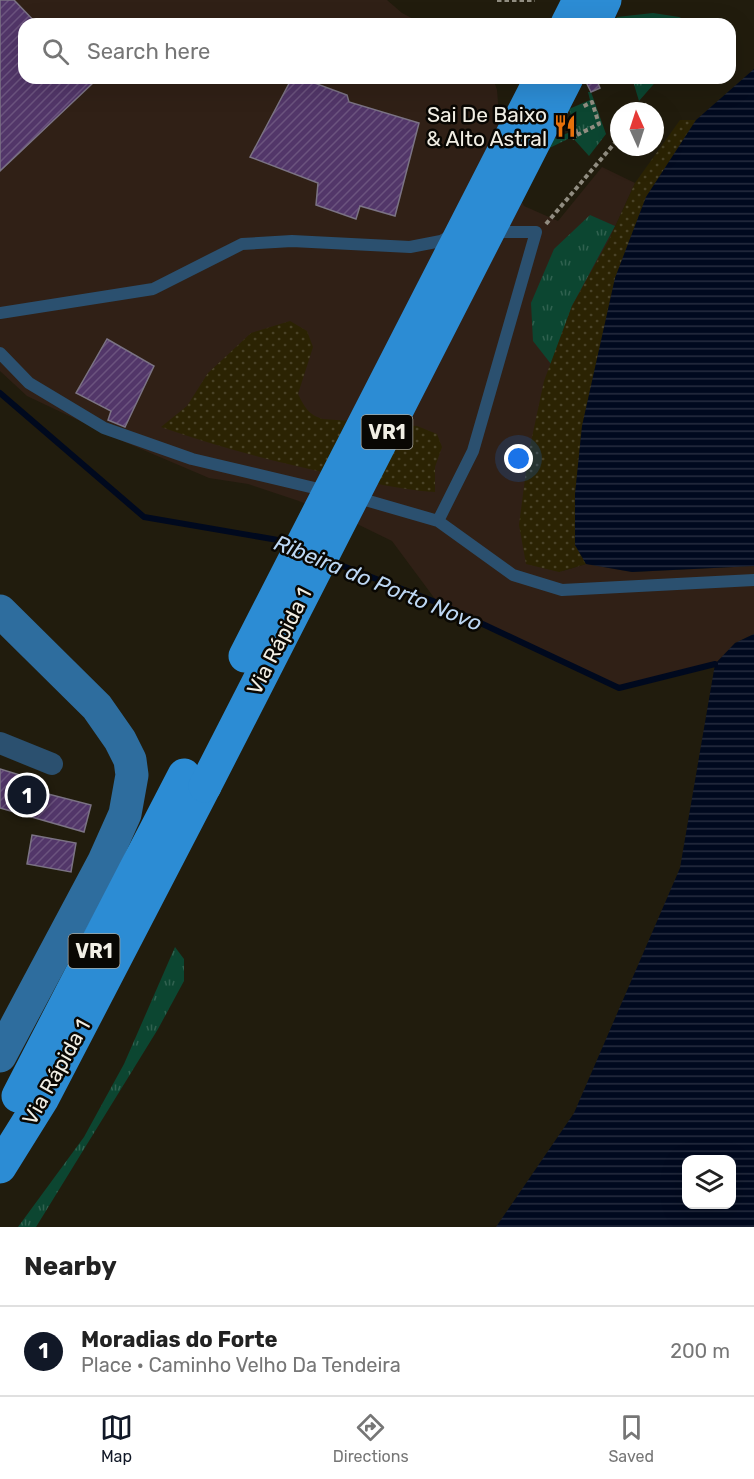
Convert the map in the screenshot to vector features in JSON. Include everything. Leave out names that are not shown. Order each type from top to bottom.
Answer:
[{"type":"highway","points":[[570,18],[579,0]]},
{"type":"highway","points":[[597,18],[605,0]]},
{"type":"highway","name":"Via Rápida 1","points":[[0,1167],[43,1098],[194,780],[538,84]]},
{"type":"highway","name":"Via Rápida 1","points":[[0,1125],[24,1086],[574,92]]},
{"type":"main road","points":[[0,611],[97,707],[120,740],[130,760],[132,775],[125,814],[104,861],[0,1056]]},
{"type":"street","points":[[0,743],[52,764]]},
{"type":"lane","points":[[0,313],[153,289],[242,244],[292,241],[410,247],[441,240],[493,220],[506,194],[532,171]]},
{"type":"lane","points":[[438,521],[472,451],[536,232],[461,231]]},
{"type":"lane","points":[[0,353],[29,383],[104,428],[192,459],[384,503],[438,521],[513,575],[562,590],[754,580]]},
{"type":"path","points":[[497,0],[535,0]]},
{"type":"path","points":[[574,92],[592,102],[599,124],[577,135]]},
{"type":"path","points":[[536,232],[553,217],[610,149]]},
{"type":"shaded area","points":[[0,0],[387,0],[412,18],[18,18],[18,84],[495,84],[503,166],[524,206],[558,221],[602,167],[635,183],[609,240],[559,572],[586,564],[632,572],[754,566],[754,634],[735,643],[715,664],[619,688],[438,603],[392,541],[353,522],[296,500],[248,484],[209,478],[120,440],[27,396],[0,371]]},
{"type":"green space","points":[[653,13],[681,18],[616,18]]},
{"type":"green space","points":[[634,84],[654,84],[639,101]]},
{"type":"green space","points":[[588,92],[591,92],[606,134],[589,156],[572,137],[531,157],[530,149],[575,130],[569,109],[590,100]]},
{"type":"green space","points":[[590,215],[615,226],[572,306],[551,364],[533,341],[531,303],[554,249]]},
{"type":"green space","points":[[175,947],[184,959],[184,981],[158,1029],[36,1227],[18,1227],[84,1137],[124,1064]]},
{"type":"sand","points":[[680,120],[696,120],[646,197],[615,278],[582,426],[575,494],[575,545],[586,564],[559,572],[526,564],[519,525],[528,456],[544,381],[572,306],[609,240],[635,183],[654,156],[664,156],[664,142]]},
{"type":"sand","points":[[290,321],[307,331],[313,347],[298,394],[308,410],[323,419],[417,426],[437,434],[442,447],[435,467],[435,492],[383,485],[288,464],[161,427],[187,406],[208,373],[251,333]]},
{"type":"water","points":[[754,69],[754,566],[632,572],[586,564],[575,545],[575,494],[582,426],[615,278],[646,197],[696,120]]},
{"type":"water","points":[[754,634],[754,1227],[496,1227],[574,1113],[680,868],[715,664],[735,643]]},
{"type":"building","points":[[0,0],[14,0],[31,18],[18,18],[18,84],[92,84],[0,171]]},
{"type":"building","points":[[289,84],[317,84],[347,95],[349,102],[419,123],[395,216],[360,206],[356,219],[316,205],[318,183],[250,157]]},
{"type":"building","points":[[587,84],[598,84],[600,88],[591,92]]},
{"type":"building","points":[[107,339],[154,366],[125,427],[108,420],[111,411],[76,393]]},
{"type":"building","points":[[0,769],[20,775],[17,786],[91,805],[84,832],[0,808]]},
{"type":"building","points":[[32,835],[76,843],[71,872],[27,864]]},
{"type":"waterway","name":"Ribeira do Porto Novo","points":[[0,393],[144,517],[278,540],[290,545]]},
{"type":"waterway","name":"Ribeira do Porto Novo","points":[[330,561],[438,603],[619,688],[715,664]]},
{"type":"place","name":"Sai De Baixo & Alto Astral","points":[[565,126]]},
{"type":"place","name":"Moradias do Forte","points":[[27,795]]}]
